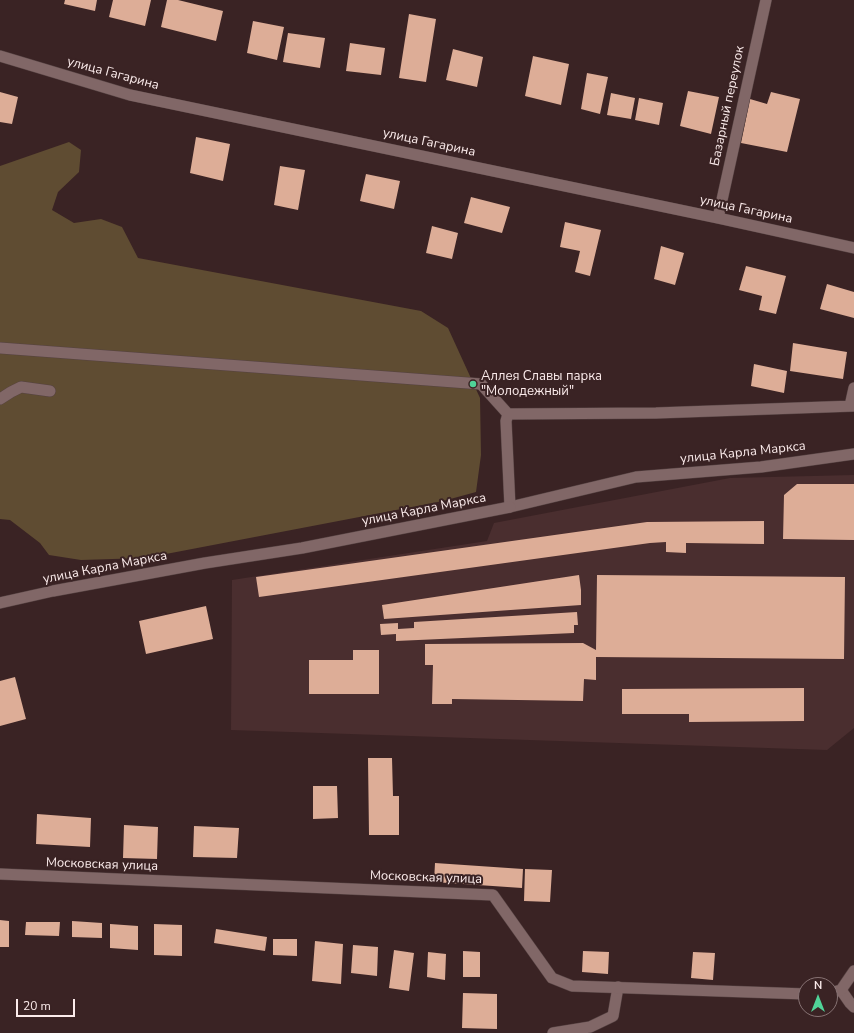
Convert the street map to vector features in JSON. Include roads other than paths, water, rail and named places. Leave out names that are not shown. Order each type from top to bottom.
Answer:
[{"type":"street","name":"Базарный переулок","points":[[718,218],[766,0]]},
{"type":"street","name":"улица Гагарина","points":[[0,56],[130,95],[718,218],[854,248]]},
{"type":"street","points":[[0,348],[481,384],[508,414],[656,412],[852,406],[854,388]]},
{"type":"street","points":[[0,399],[21,387],[50,391]]},
{"type":"street","points":[[508,414],[506,421],[510,507]]},
{"type":"street","name":"улица Карла Маркса","points":[[0,603],[60,590],[205,563],[302,548],[510,507],[636,477],[761,467],[854,454]]},
{"type":"street","name":"Московская улица","points":[[0,874],[493,895],[552,978],[572,986],[798,994]]},
{"type":"street","points":[[838,989],[854,971]]},
{"type":"street","points":[[553,1033],[590,1027],[613,1016],[618,987]]},
{"type":"street","points":[[838,994],[854,1007]]},
{"type":"place","name":"Аллея Славы парка \"Молодежный\"","points":[[473,384]]}]
